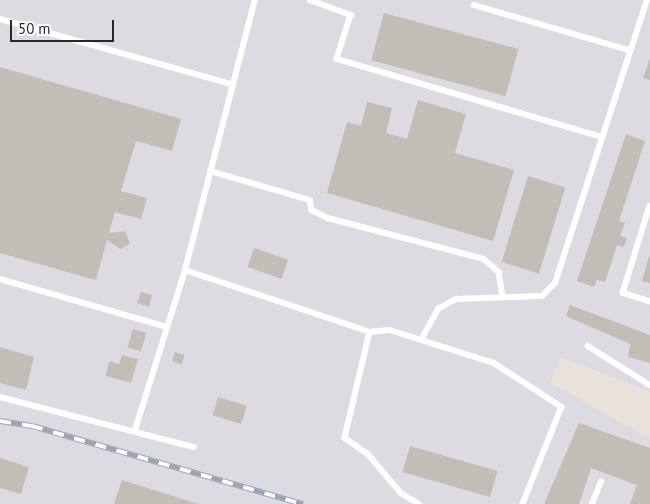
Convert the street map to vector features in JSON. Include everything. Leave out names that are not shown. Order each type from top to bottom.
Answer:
[{"type":"lane","points":[[135,430],[185,270],[255,0]]},
{"type":"lane","points":[[310,0],[350,15],[337,59],[602,137]]},
{"type":"lane","points":[[421,340],[438,309],[456,299],[542,296],[555,283],[647,0]]},
{"type":"lane","points":[[474,5],[630,50]]},
{"type":"lane","points":[[0,19],[232,84]]},
{"type":"lane","points":[[210,172],[310,200],[312,210],[328,218],[484,259],[499,272],[503,297]]},
{"type":"lane","points":[[650,206],[623,293],[650,302]]},
{"type":"lane","points":[[185,270],[370,332],[390,330],[494,363],[562,407],[523,504]]},
{"type":"lane","points":[[0,279],[167,327]]},
{"type":"lane","points":[[370,332],[345,438],[368,454],[401,492],[419,504]]},
{"type":"lane","points":[[588,346],[650,385]]},
{"type":"lane","points":[[0,397],[135,430],[161,442],[194,447]]},
{"type":"lane","points":[[592,504],[600,482]]},
{"type":"shaded area","points":[[0,0],[650,0],[650,392],[561,357],[550,383],[650,438],[650,504],[0,504]]},
{"type":"building","points":[[384,13],[518,49],[506,96],[371,60]]},
{"type":"building","points":[[650,58],[650,80],[643,78]]},
{"type":"building","points":[[0,67],[181,119],[172,151],[136,141],[121,191],[147,198],[141,219],[115,212],[109,233],[125,231],[130,244],[120,249],[107,240],[96,280],[0,253]]},
{"type":"building","points":[[418,100],[466,114],[455,153],[514,170],[493,241],[327,193],[347,122],[361,126],[367,102],[392,108],[386,133],[407,139]]},
{"type":"building","points":[[626,134],[645,141],[619,221],[625,223],[620,236],[627,238],[624,247],[617,245],[605,282],[597,280],[594,287],[577,281]]},
{"type":"building","points":[[528,176],[565,187],[539,273],[502,262]]},
{"type":"building","points":[[254,248],[288,260],[282,279],[247,267]]},
{"type":"building","points":[[650,256],[650,283],[642,281]]},
{"type":"building","points":[[141,292],[152,295],[149,307],[137,303]]},
{"type":"building","points":[[570,305],[650,335],[650,363],[628,357],[630,344],[566,316]]},
{"type":"building","points":[[133,329],[146,333],[141,351],[127,347]]},
{"type":"building","points":[[0,347],[34,357],[26,390],[0,383]]},
{"type":"building","points":[[175,352],[185,355],[182,364],[172,362]]},
{"type":"building","points":[[122,355],[138,359],[131,383],[106,376],[109,361],[119,364]]},
{"type":"building","points":[[218,397],[247,406],[241,424],[212,415]]},
{"type":"building","points":[[579,423],[650,448],[650,504],[630,504],[637,485],[591,468],[579,504],[544,504]]},
{"type":"building","points":[[410,446],[497,471],[490,497],[403,472]]},
{"type":"building","points":[[0,458],[29,467],[21,494],[0,488]]},
{"type":"building","points":[[122,480],[198,504],[114,504]]},
{"type":"railway","points":[[0,421],[32,426],[303,504]]}]
